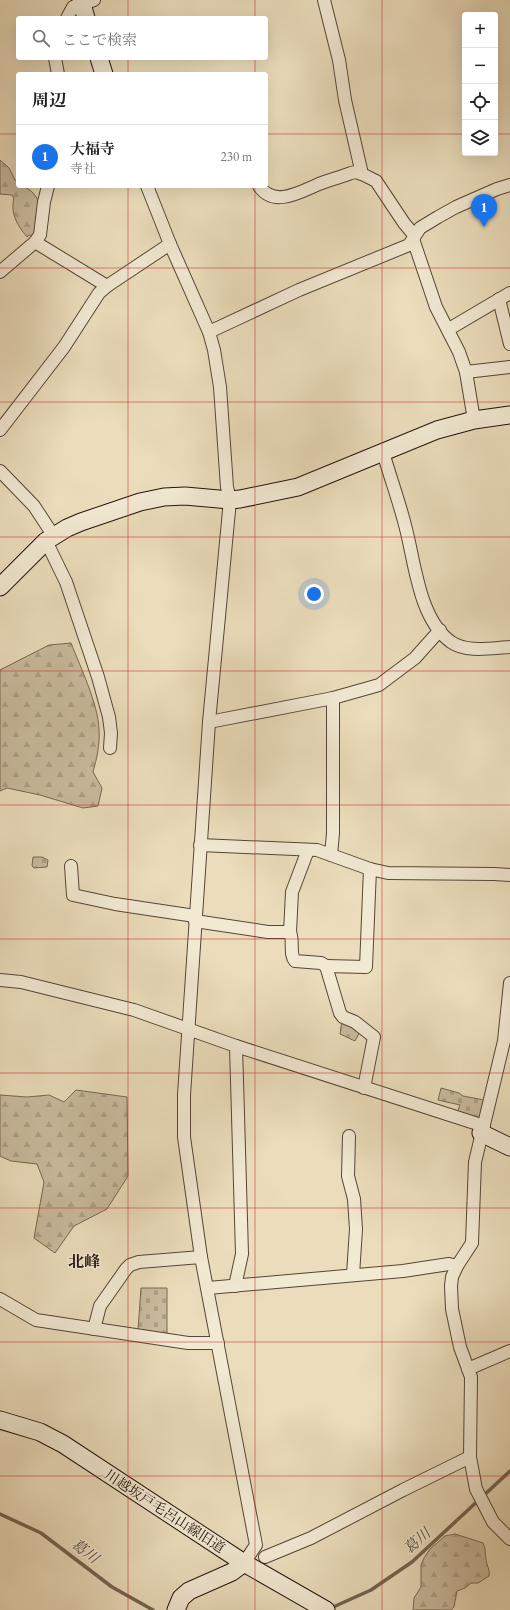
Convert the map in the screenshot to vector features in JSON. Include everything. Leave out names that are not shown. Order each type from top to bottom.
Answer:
[{"type":"street","points":[[324,0],[339,60],[345,100],[362,174]]},
{"type":"street","points":[[68,16],[73,7],[85,5]]},
{"type":"street","points":[[54,60],[58,72]]},
{"type":"street","points":[[100,60],[103,72]]},
{"type":"street","points":[[261,188],[265,193],[272,197],[288,197],[356,172],[376,181],[414,237],[436,307],[460,352],[466,372],[474,420]]},
{"type":"street","points":[[209,332],[299,290],[409,245],[420,228],[456,207],[497,189],[510,186]]},
{"type":"street","points":[[0,272],[35,242],[40,235],[44,202],[48,188]]},
{"type":"street","points":[[148,188],[170,244],[209,332],[214,350],[220,387],[227,487],[230,500],[209,722],[200,845],[184,1095],[184,1137],[201,1257],[256,1544],[244,1563],[232,1572],[188,1591],[179,1604]]},
{"type":"street","points":[[35,242],[107,286]]},
{"type":"street","points":[[0,430],[64,348],[92,301],[107,286],[170,244]]},
{"type":"street","points":[[449,329],[505,296],[510,344]]},
{"type":"street","points":[[466,372],[510,367]]},
{"type":"street","points":[[0,587],[50,538],[81,522],[140,502],[164,497],[185,496],[230,500],[269,494],[298,487],[438,430],[474,420],[510,415]]},
{"type":"street","points":[[383,452],[405,525],[417,585],[432,619],[451,642],[464,648],[480,649],[510,647]]},
{"type":"street","points":[[0,471],[34,506],[50,538],[94,664],[109,717],[111,733],[110,748]]},
{"type":"street","points":[[209,722],[333,698],[379,685],[415,658],[440,630]]},
{"type":"street","points":[[331,854],[333,833],[333,698]]},
{"type":"street","points":[[200,845],[317,850],[370,869],[388,873],[510,875]]},
{"type":"street","points":[[308,850],[292,892],[290,932],[292,937],[292,958],[295,961],[321,963],[326,966],[366,967],[370,869]]},
{"type":"street","points":[[71,866],[73,895],[268,932],[290,932]]},
{"type":"street","points":[[326,966],[340,1013],[343,1017],[355,1022],[374,1037],[364,1088]]},
{"type":"street","points":[[0,980],[21,982],[134,1010],[482,1129],[510,1147]]},
{"type":"street","points":[[510,983],[504,1041],[475,1162],[472,1243],[452,1278],[451,1286],[452,1309],[460,1347],[471,1377],[470,1457],[476,1489],[493,1522],[510,1539]]},
{"type":"street","points":[[235,1286],[242,1254],[236,1046]]},
{"type":"street","points":[[349,1136],[348,1176],[354,1199],[356,1229],[353,1275]]},
{"type":"street","points":[[94,1329],[100,1306],[130,1265],[139,1262],[201,1257]]},
{"type":"street","points":[[208,1288],[423,1269],[449,1264],[458,1266]]},
{"type":"street","points":[[0,1299],[36,1320],[188,1343],[218,1343]]},
{"type":"street","points":[[468,1369],[510,1351]]},
{"type":"street","name":"川越坂戸毛呂山線旧道","points":[[0,1420],[40,1432],[63,1444],[244,1563],[326,1610]]},
{"type":"street","points":[[265,1557],[311,1538],[470,1457]]},
{"type":"green space","points":[[0,160],[9,168],[16,181],[16,188],[26,188],[34,194],[38,200],[39,203],[35,236],[29,235],[27,237],[17,223],[13,209],[14,198],[12,195],[0,194]]},
{"type":"green space","points":[[71,643],[92,697],[99,729],[98,751],[93,772],[102,788],[98,806],[83,808],[40,795],[7,788],[0,791],[0,670],[49,645]]},
{"type":"green space","points":[[33,857],[42,857],[48,860],[47,867],[34,868],[32,866]]},
{"type":"green space","points":[[342,1020],[361,1030],[355,1041],[340,1034]]},
{"type":"green space","points":[[441,1088],[459,1093],[463,1096],[484,1100],[479,1120],[457,1113],[460,1105],[438,1100]]},
{"type":"green space","points":[[76,1090],[127,1097],[128,1176],[107,1209],[74,1226],[55,1253],[34,1238],[44,1182],[37,1164],[11,1161],[0,1156],[0,1095],[27,1097],[49,1095],[64,1102]]},
{"type":"green space","points":[[141,1288],[167,1288],[167,1334],[138,1330]]},
{"type":"green space","points":[[455,1534],[483,1543],[486,1562],[489,1569],[489,1576],[478,1583],[471,1583],[465,1588],[457,1591],[454,1607],[451,1610],[413,1610],[414,1598],[421,1587],[421,1565],[424,1558],[430,1549],[445,1536]]},
{"type":"waterway","name":"葛川","points":[[331,1608],[371,1590],[412,1562],[510,1471]]},
{"type":"waterway","name":"葛川","points":[[0,1514],[41,1533],[112,1587],[153,1610]]},
{"type":"place","name":"大福寺","points":[[484,227]]},
{"type":"district","name":"北峰","points":[[84,1261]]}]
